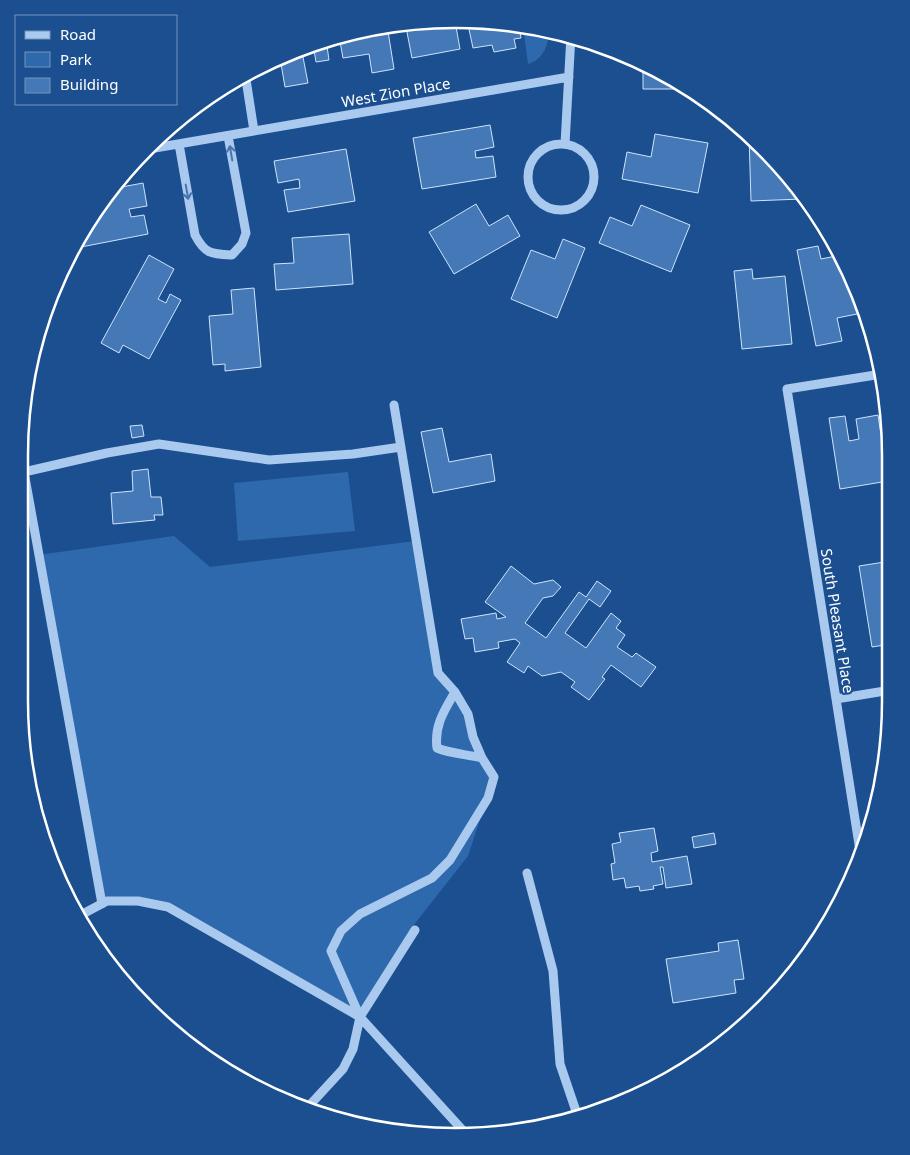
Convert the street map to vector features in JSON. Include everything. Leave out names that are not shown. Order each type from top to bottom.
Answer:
[{"type":"street","points":[[564,144],[571,43]]},
{"type":"street","name":"West Zion Place","points":[[159,147],[569,77]]},
{"type":"street","points":[[246,82],[254,131]]},
{"type":"street","points":[[179,144],[195,235],[202,248],[215,254],[232,255],[242,244],[246,233],[228,136]]},
{"type":"street","points":[[564,144],[574,146],[584,153],[591,162],[594,173],[593,184],[588,195],[580,203],[570,208],[559,210],[547,207],[538,201],[531,192],[528,172],[531,162],[545,148],[564,144]]},
{"type":"street","name":"South Pleasant Place","points":[[858,841],[787,389],[875,375]]},
{"type":"street","points":[[394,404],[438,673],[455,692],[468,714],[473,737],[482,758],[494,777],[488,798],[450,860],[432,878],[360,914],[342,930],[330,951],[360,1017],[460,1128]]},
{"type":"street","points":[[28,471],[107,453],[159,444],[269,460],[353,454],[401,447]]},
{"type":"street","points":[[28,504],[102,904]]},
{"type":"street","points":[[836,699],[882,691]]},
{"type":"street","points":[[455,692],[442,714],[435,734],[437,748],[454,754],[466,754],[482,758]]},
{"type":"street","points":[[526,873],[553,971],[560,1064],[576,1110]]},
{"type":"street","points":[[85,913],[107,901],[128,900],[168,907],[360,1017]]},
{"type":"street","points":[[312,1103],[339,1075],[347,1063],[353,1049],[360,1017],[415,930]]},
{"type":"green space","points":[[524,33],[548,38],[544,51],[538,59],[528,64]]},
{"type":"green space","points":[[348,472],[355,531],[238,541],[234,483]]},
{"type":"green space","points":[[174,536],[210,567],[415,541],[438,673],[468,714],[494,777],[468,856],[413,926],[355,1017],[168,907],[102,904],[38,555]]},
{"type":"building","points":[[456,28],[460,49],[412,58],[407,30]]},
{"type":"building","points":[[469,28],[520,33],[521,38],[514,39],[516,48],[494,52],[492,45],[473,48]]},
{"type":"building","points":[[388,33],[394,69],[372,73],[369,54],[343,58],[340,43]]},
{"type":"building","points":[[327,47],[329,60],[316,62],[314,51]]},
{"type":"building","points":[[303,56],[308,83],[285,87],[281,65]]},
{"type":"building","points":[[643,72],[675,89],[643,89]]},
{"type":"building","points":[[490,125],[494,147],[475,151],[476,158],[493,156],[496,177],[422,189],[413,138]]},
{"type":"building","points":[[655,134],[708,143],[698,193],[622,179],[627,152],[651,157]]},
{"type":"building","points":[[749,146],[776,173],[797,199],[751,201]]},
{"type":"building","points":[[346,149],[355,201],[288,212],[284,190],[300,188],[299,179],[278,183],[274,161]]},
{"type":"building","points":[[143,183],[147,206],[129,209],[131,217],[144,215],[148,234],[82,247],[100,217],[123,187]]},
{"type":"building","points":[[476,204],[489,226],[508,215],[520,236],[454,274],[429,232]]},
{"type":"building","points":[[641,205],[690,225],[671,272],[599,243],[610,217],[632,226]]},
{"type":"building","points":[[349,234],[353,284],[276,290],[274,264],[294,263],[292,238]]},
{"type":"building","points":[[563,239],[585,248],[557,318],[511,299],[531,250],[555,259]]},
{"type":"building","points":[[818,246],[821,259],[833,257],[838,266],[858,314],[837,318],[842,341],[816,346],[797,250]]},
{"type":"building","points":[[149,255],[174,269],[158,299],[166,303],[170,294],[181,300],[149,359],[123,345],[119,353],[101,343]]},
{"type":"building","points":[[752,269],[753,279],[785,276],[792,344],[742,349],[734,271]]},
{"type":"building","points":[[254,288],[261,367],[225,371],[225,364],[213,365],[209,316],[233,314],[231,290]]},
{"type":"building","points":[[878,415],[882,441],[882,482],[840,489],[829,418],[845,416],[849,441],[859,439],[856,419]]},
{"type":"building","points":[[142,425],[144,436],[132,438],[130,426]]},
{"type":"building","points":[[442,428],[449,462],[491,454],[495,481],[433,493],[421,432]]},
{"type":"building","points":[[148,469],[151,497],[161,497],[163,515],[154,515],[155,520],[113,524],[111,493],[133,491],[132,471]]},
{"type":"building","points":[[882,562],[882,645],[872,647],[859,566]]},
{"type":"building","points":[[511,566],[534,584],[553,580],[561,587],[553,596],[543,598],[525,623],[546,638],[579,592],[586,597],[597,581],[611,591],[600,607],[589,599],[565,633],[586,648],[611,613],[621,621],[616,628],[625,635],[617,647],[632,657],[636,653],[656,667],[641,687],[611,665],[602,677],[605,679],[589,700],[571,687],[575,682],[561,672],[542,676],[528,666],[524,673],[507,662],[520,643],[515,639],[498,642],[499,648],[475,652],[473,638],[465,639],[461,619],[496,613],[497,619],[506,617],[485,602]]},
{"type":"building","points":[[654,828],[658,851],[651,853],[652,862],[687,856],[692,884],[666,888],[663,867],[660,867],[663,884],[653,886],[654,889],[640,891],[639,886],[626,888],[624,878],[613,880],[611,864],[615,863],[612,844],[621,842],[619,833]]},
{"type":"building","points":[[714,833],[716,844],[694,848],[692,837]]},
{"type":"building","points":[[738,940],[744,979],[734,980],[736,993],[673,1003],[666,959],[719,951],[718,943]]}]
